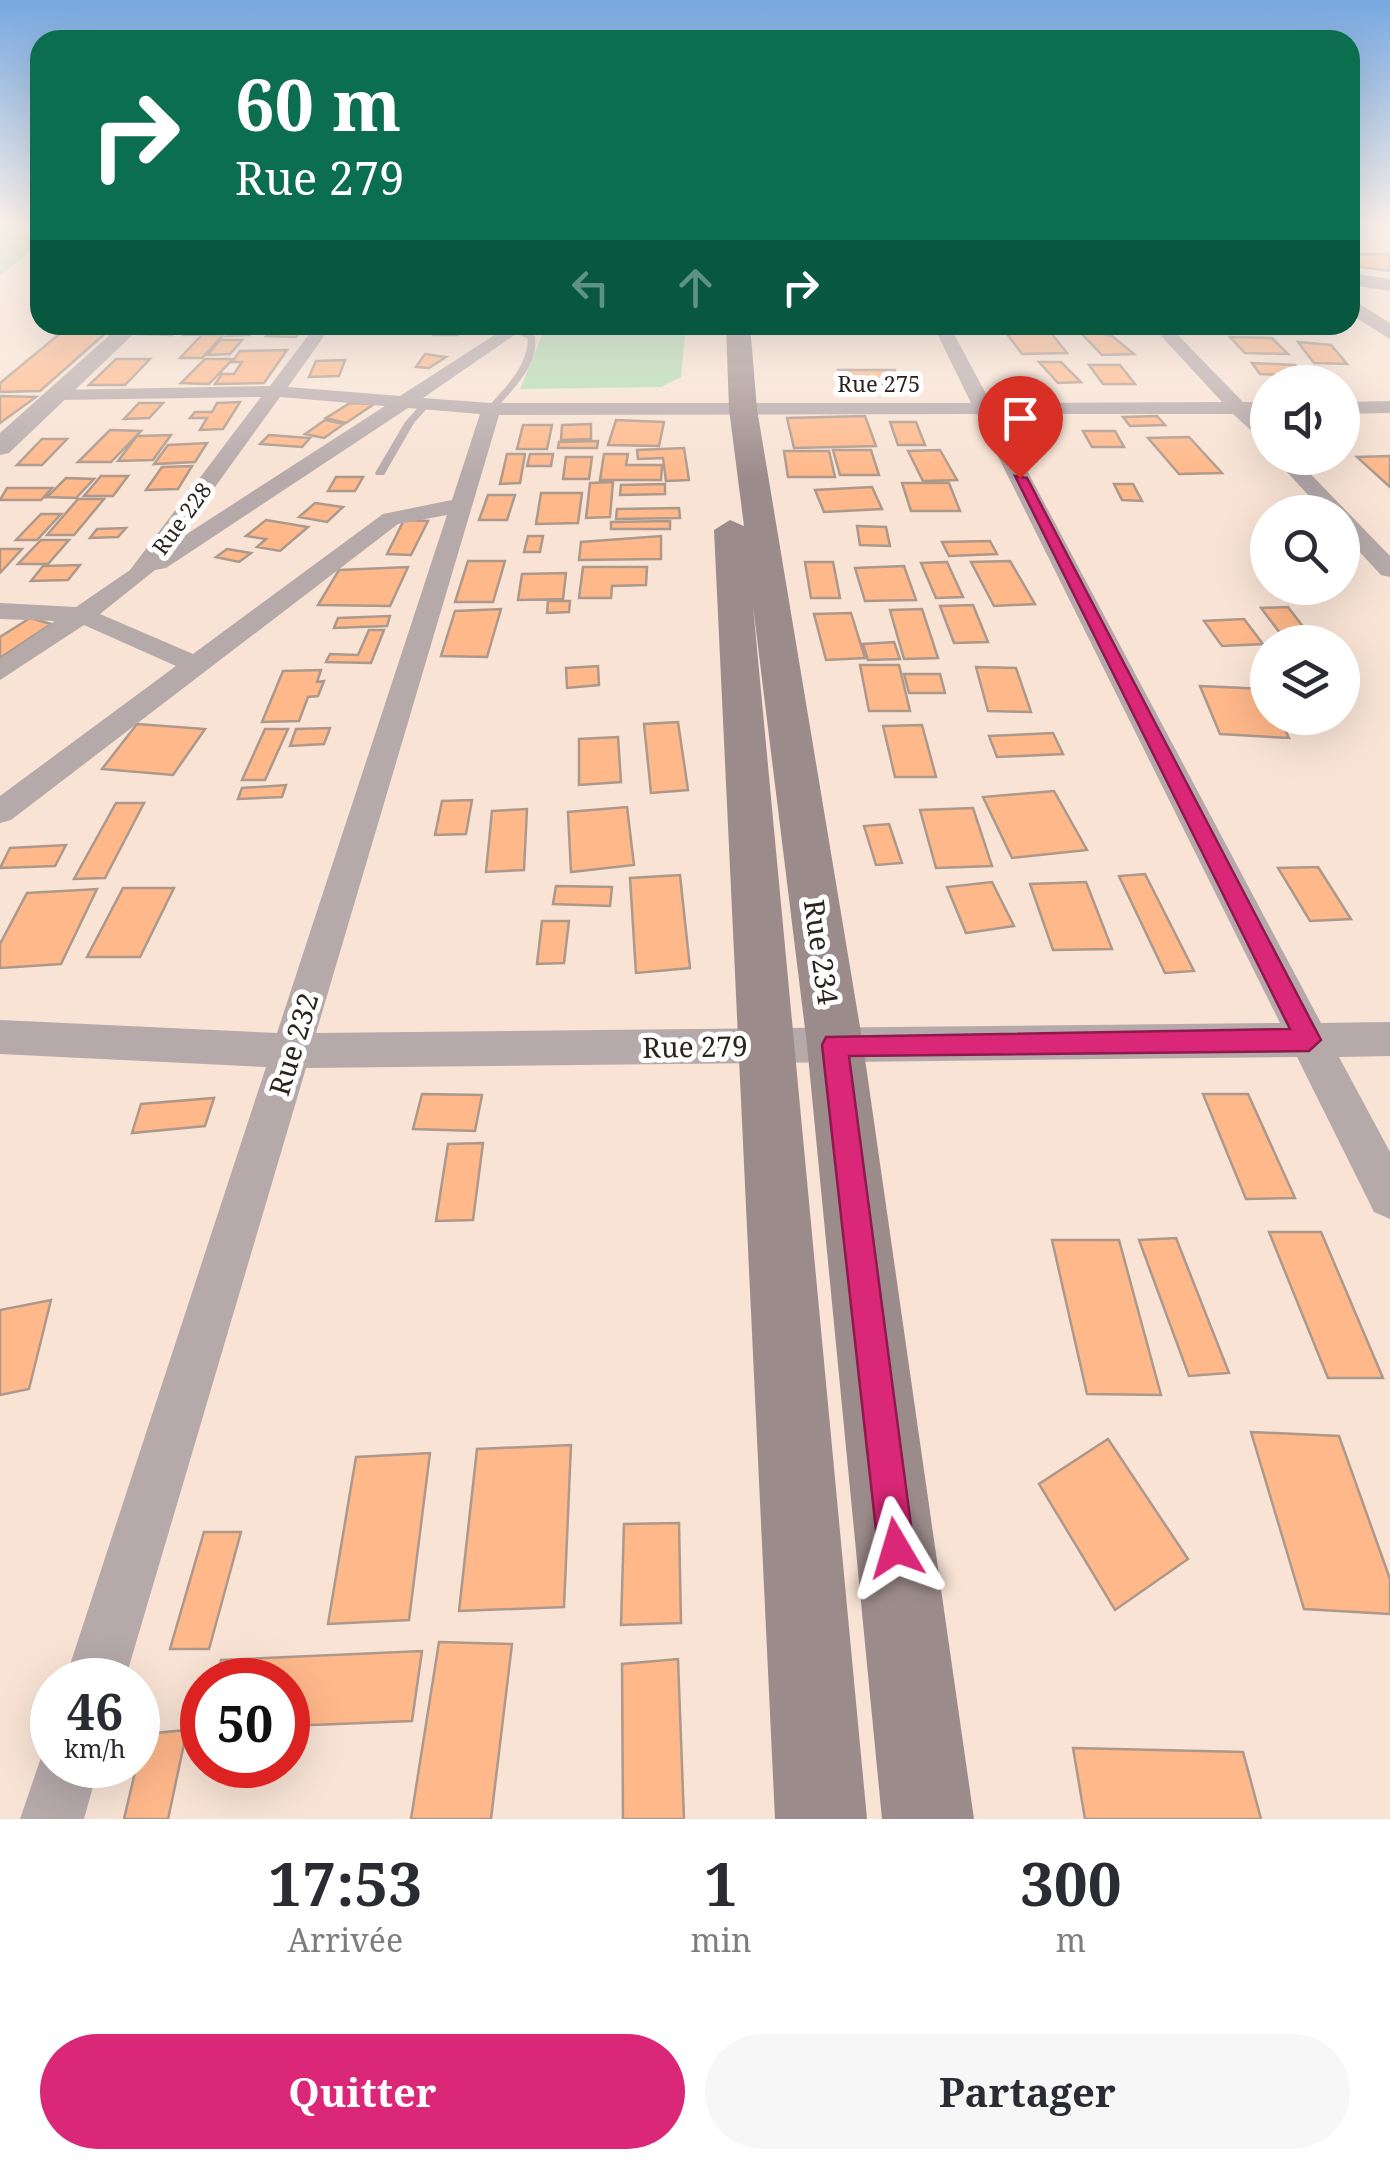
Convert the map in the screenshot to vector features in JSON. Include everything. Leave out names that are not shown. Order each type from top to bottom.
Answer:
[{"type":"main road","name":"Rue 234","points":[[720,335],[835,1045],[928,1819]]},
{"type":"main road","name":"Rue 234","points":[[737,335],[732,409],[767,1046],[821,1819]]},
{"type":"street","points":[[1364,309],[1390,333]]},
{"type":"street","points":[[0,447],[123,335]]},
{"type":"street","name":"Rue 228","points":[[0,672],[139,576],[317,335]]},
{"type":"street","points":[[139,576],[416,402],[507,335]]},
{"type":"street","points":[[945,335],[1390,1198]]},
{"type":"street","points":[[1168,335],[1250,421]]},
{"type":"street","points":[[58,394],[275,391],[416,402]]},
{"type":"street","name":"Rue 275","points":[[416,402],[491,409],[1250,408]]},
{"type":"street","points":[[1360,408],[1390,408]]},
{"type":"street","name":"Rue 232","points":[[102,1658],[491,409]]},
{"type":"street","points":[[1300,475],[1320,495]]},
{"type":"street","points":[[0,812],[390,518],[462,505]]},
{"type":"street","points":[[1360,538],[1390,570]]},
{"type":"street","points":[[0,611],[82,615],[193,664]]},
{"type":"street","name":"Rue 279","points":[[0,1037],[290,1051],[1390,1040]]},
{"type":"street","points":[[52,1819],[61,1788]]},
{"type":"lane","points":[[491,409],[525,366],[534,347],[528,335]]},
{"type":"lane","points":[[380,473],[410,422],[416,402]]},
{"type":"green space","points":[[542,335],[685,335],[681,377],[661,387],[520,389]]},
{"type":"building","points":[[58,335],[103,335],[40,391],[0,392],[0,383]]},
{"type":"building","points":[[202,335],[223,335],[202,358],[180,358]]},
{"type":"building","points":[[1008,335],[1053,335],[1067,353],[1022,354]]},
{"type":"building","points":[[1083,335],[1112,336],[1134,354],[1102,355]]},
{"type":"building","points":[[1230,337],[1272,338],[1288,354],[1245,353]]},
{"type":"building","points":[[220,340],[242,340],[230,354],[208,355]]},
{"type":"building","points":[[1298,342],[1331,345],[1347,364],[1314,363]]},
{"type":"building","points":[[287,350],[264,383],[215,384],[222,374],[234,374],[242,362],[232,362],[240,351]]},
{"type":"building","points":[[425,354],[446,357],[429,368],[416,367]]},
{"type":"building","points":[[116,359],[150,359],[125,385],[89,385]]},
{"type":"building","points":[[205,359],[233,359],[209,384],[181,383]]},
{"type":"building","points":[[345,360],[339,376],[309,377],[316,361]]},
{"type":"building","points":[[1039,362],[1061,362],[1081,382],[1058,383]]},
{"type":"building","points":[[1089,365],[1120,365],[1135,384],[1103,384]]},
{"type":"building","points":[[838,370],[895,370],[899,385],[840,384]]},
{"type":"building","points":[[0,396],[36,397],[0,423]]},
{"type":"building","points":[[240,402],[223,429],[200,430],[207,418],[190,418],[195,412],[212,412],[217,403]]},
{"type":"building","points":[[139,403],[163,403],[149,418],[124,419]]},
{"type":"building","points":[[350,403],[374,404],[346,423],[326,418]]},
{"type":"building","points":[[865,416],[876,446],[794,448],[787,418]]},
{"type":"building","points":[[1157,416],[1165,425],[1130,426],[1123,417]]},
{"type":"building","points":[[325,420],[344,424],[324,438],[305,434]]},
{"type":"building","points":[[616,420],[664,422],[659,446],[608,445]]},
{"type":"building","points":[[890,422],[916,422],[925,445],[898,445]]},
{"type":"building","points":[[591,424],[591,439],[561,440],[562,425]]},
{"type":"building","points":[[523,425],[552,425],[547,449],[517,449]]},
{"type":"building","points":[[110,430],[141,431],[111,462],[78,462]]},
{"type":"building","points":[[1083,431],[1115,431],[1124,447],[1092,447]]},
{"type":"building","points":[[171,435],[153,460],[118,461],[137,436]]},
{"type":"building","points":[[269,435],[310,438],[302,447],[260,444]]},
{"type":"building","points":[[1189,437],[1222,473],[1179,474],[1148,438]]},
{"type":"building","points":[[42,439],[67,439],[42,465],[17,465]]},
{"type":"building","points":[[598,441],[597,448],[558,448],[559,442]]},
{"type":"building","points":[[207,443],[195,462],[154,464],[168,445]]},
{"type":"building","points":[[684,448],[689,480],[666,481],[663,458],[638,459],[637,450]]},
{"type":"building","points":[[833,450],[871,450],[879,475],[840,475]]},
{"type":"building","points":[[940,450],[957,480],[923,481],[908,451]]},
{"type":"building","points":[[784,451],[829,451],[835,477],[788,477]]},
{"type":"building","points":[[507,454],[525,454],[520,483],[500,484]]},
{"type":"building","points":[[530,454],[553,454],[551,466],[527,466]]},
{"type":"building","points":[[604,454],[628,454],[626,465],[662,465],[661,480],[600,480]]},
{"type":"building","points":[[1390,456],[1390,487],[1360,460]]},
{"type":"building","points":[[566,457],[592,457],[589,479],[563,479]]},
{"type":"building","points":[[192,466],[178,489],[146,490],[162,467]]},
{"type":"building","points":[[101,476],[128,476],[113,496],[84,496]]},
{"type":"building","points":[[336,477],[363,477],[355,491],[328,491]]},
{"type":"building","points":[[66,478],[94,479],[76,498],[47,497]]},
{"type":"building","points":[[613,482],[610,517],[586,518],[590,483]]},
{"type":"building","points":[[902,483],[949,483],[960,511],[911,511]]},
{"type":"building","points":[[665,484],[665,494],[620,495],[621,485]]},
{"type":"building","points":[[1114,484],[1133,484],[1142,501],[1122,500]]},
{"type":"building","points":[[872,487],[882,509],[824,512],[815,490]]},
{"type":"building","points":[[7,488],[52,488],[41,500],[0,500]]},
{"type":"building","points":[[541,493],[582,493],[578,523],[536,524]]},
{"type":"building","points":[[488,495],[515,495],[507,520],[479,520]]},
{"type":"building","points":[[78,499],[104,499],[74,535],[47,535]]},
{"type":"building","points":[[315,503],[343,507],[327,522],[299,517]]},
{"type":"building","points":[[679,508],[680,518],[616,519],[617,509]]},
{"type":"building","points":[[41,514],[61,514],[37,540],[16,540]]},
{"type":"building","points":[[266,520],[308,527],[280,551],[257,547],[266,539],[246,536]]},
{"type":"building","points":[[404,520],[428,521],[411,555],[387,554]]},
{"type":"building","points":[[670,521],[670,529],[611,529],[611,522]]},
{"type":"building","points":[[857,526],[886,527],[890,546],[860,545]]},
{"type":"building","points":[[126,528],[118,537],[90,538],[97,529]]},
{"type":"building","points":[[528,536],[543,536],[540,552],[524,552]]},
{"type":"building","points":[[661,536],[661,559],[579,560],[581,542]]},
{"type":"building","points":[[41,540],[69,540],[48,564],[18,564]]},
{"type":"building","points":[[990,541],[997,554],[949,556],[942,542]]},
{"type":"building","points":[[0,549],[22,549],[0,573]]},
{"type":"building","points":[[227,549],[251,553],[239,562],[216,557]]},
{"type":"building","points":[[468,561],[505,561],[493,602],[455,602]]},
{"type":"building","points":[[1010,561],[1035,604],[994,606],[971,562]]},
{"type":"building","points":[[805,562],[833,562],[840,598],[811,598]]},
{"type":"building","points":[[947,562],[963,597],[936,598],[921,563]]},
{"type":"building","points":[[80,565],[68,580],[31,581],[43,566]]},
{"type":"building","points":[[904,566],[916,600],[865,601],[855,568]]},
{"type":"building","points":[[408,567],[390,606],[318,605],[339,570]]},
{"type":"building","points":[[583,567],[647,567],[646,585],[612,586],[611,598],[579,598]]},
{"type":"building","points":[[566,573],[563,599],[518,600],[522,574]]},
{"type":"building","points":[[548,601],[570,601],[569,612],[547,613]]},
{"type":"building","points":[[973,605],[988,642],[954,643],[940,606]]},
{"type":"building","points":[[1288,607],[1302,625],[1274,625],[1261,608]]},
{"type":"building","points":[[501,609],[487,657],[441,656],[455,611]]},
{"type":"building","points":[[922,609],[938,658],[904,659],[890,610]]},
{"type":"building","points":[[851,613],[865,658],[826,660],[814,614]]},
{"type":"building","points":[[390,616],[387,626],[334,628],[338,618]]},
{"type":"building","points":[[30,618],[51,624],[0,658],[0,637]]},
{"type":"building","points":[[1244,619],[1250,627],[1250,645],[1222,646],[1204,621]]},
{"type":"building","points":[[369,630],[384,630],[371,663],[326,662],[330,654],[358,655]]},
{"type":"building","points":[[894,642],[900,659],[868,660],[863,644]]},
{"type":"building","points":[[860,665],[899,665],[910,711],[869,711]]},
{"type":"building","points":[[598,666],[599,685],[567,688],[566,668]]},
{"type":"building","points":[[976,667],[1016,668],[1031,712],[988,711]]},
{"type":"building","points":[[321,670],[317,682],[324,681],[318,696],[308,697],[299,721],[262,722],[283,671]]},
{"type":"building","points":[[904,674],[940,674],[945,693],[909,693]]},
{"type":"building","points":[[1200,686],[1250,688],[1250,735],[1289,738],[1220,734]]},
{"type":"building","points":[[678,722],[688,790],[651,793],[644,724]]},
{"type":"building","points":[[137,724],[205,729],[173,775],[102,769]]},
{"type":"building","points":[[922,725],[936,777],[895,777],[883,726]]},
{"type":"building","points":[[330,728],[324,744],[290,746],[296,729]]},
{"type":"building","points":[[265,729],[288,729],[265,780],[242,780]]},
{"type":"building","points":[[1053,733],[1063,754],[997,757],[989,736]]},
{"type":"building","points":[[618,737],[621,782],[579,785],[579,739]]},
{"type":"building","points":[[286,785],[282,797],[238,799],[242,788]]},
{"type":"building","points":[[1054,791],[1087,850],[1012,858],[983,797]]},
{"type":"building","points":[[472,800],[466,834],[435,835],[442,801]]},
{"type":"building","points":[[116,803],[144,803],[105,878],[74,879]]},
{"type":"building","points":[[627,807],[634,865],[571,872],[568,812]]},
{"type":"building","points":[[973,808],[992,866],[936,868],[920,810]]},
{"type":"building","points":[[527,809],[524,870],[486,872],[492,811]]},
{"type":"building","points":[[889,824],[902,863],[876,865],[864,826]]},
{"type":"building","points":[[66,845],[55,866],[0,868],[10,848]]},
{"type":"building","points":[[1318,867],[1351,919],[1310,921],[1278,868]]},
{"type":"building","points":[[1145,874],[1194,971],[1165,973],[1119,876]]},
{"type":"building","points":[[680,875],[690,968],[636,973],[630,878]]},
{"type":"building","points":[[992,882],[1014,926],[966,933],[947,887]]},
{"type":"building","points":[[1086,882],[1112,949],[1053,950],[1030,884]]},
{"type":"building","points":[[556,886],[612,887],[610,906],[553,904]]},
{"type":"building","points":[[123,888],[174,888],[140,957],[87,957]]},
{"type":"building","points":[[97,889],[61,964],[0,968],[0,944],[27,893]]},
{"type":"building","points":[[542,921],[569,921],[564,963],[537,964]]},
{"type":"building","points":[[422,1094],[482,1095],[475,1131],[413,1129]]},
{"type":"building","points":[[1203,1094],[1248,1094],[1295,1198],[1246,1199]]},
{"type":"building","points":[[214,1098],[205,1126],[132,1133],[141,1104]]},
{"type":"building","points":[[483,1143],[473,1220],[436,1221],[448,1144]]},
{"type":"building","points":[[1269,1232],[1321,1232],[1383,1378],[1328,1378]]},
{"type":"building","points":[[1176,1238],[1229,1373],[1189,1376],[1139,1240]]},
{"type":"building","points":[[1052,1240],[1119,1240],[1161,1395],[1087,1394]]},
{"type":"building","points":[[51,1300],[29,1389],[0,1395],[0,1310]]},
{"type":"building","points":[[1251,1432],[1339,1436],[1390,1579],[1390,1614],[1304,1609]]},
{"type":"building","points":[[1108,1439],[1188,1559],[1115,1610],[1039,1484]]},
{"type":"building","points":[[571,1445],[564,1607],[459,1611],[477,1449]]},
{"type":"building","points":[[430,1453],[409,1620],[328,1624],[356,1457]]},
{"type":"building","points":[[679,1523],[681,1623],[621,1625],[624,1524]]},
{"type":"building","points":[[204,1532],[241,1532],[209,1649],[170,1649]]},
{"type":"building","points":[[439,1642],[512,1644],[491,1819],[411,1819]]},
{"type":"building","points":[[422,1651],[412,1721],[310,1725],[310,1658],[266,1658]]},
{"type":"building","points":[[678,1659],[684,1819],[623,1819],[622,1664]]},
{"type":"building","points":[[180,1731],[180,1763],[168,1819],[124,1819],[131,1788],[160,1788],[160,1733]]},
{"type":"building","points":[[1073,1748],[1243,1752],[1261,1819],[1085,1819]]},
{"type":"route","points":[[896,1548],[835,1045],[1309,1040],[1020,478]]}]
